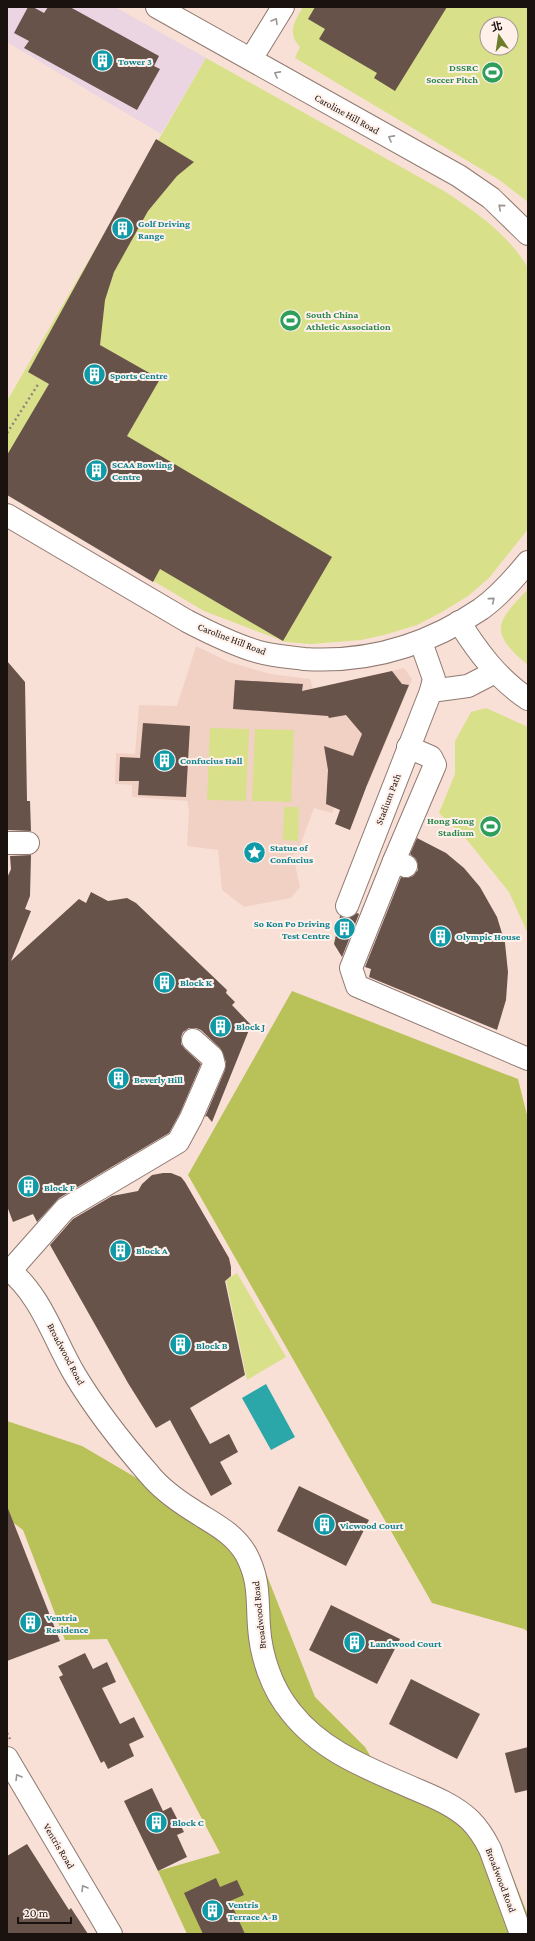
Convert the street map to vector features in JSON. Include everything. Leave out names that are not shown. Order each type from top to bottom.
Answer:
[{"type":"street","name":"Caroline Hill Road","points":[[157,7],[459,176],[491,198],[528,234]]},
{"type":"street","points":[[251,59],[283,7]]},
{"type":"street","name":"Caroline Hill Road","points":[[7,515],[187,621],[215,635],[260,652],[294,658],[329,660],[365,657],[395,651],[421,642],[481,609],[497,595],[528,562]]},
{"type":"street","points":[[459,622],[474,645],[495,672],[528,699]]},
{"type":"street","name":"Stadium Path","points":[[347,906],[431,691],[434,679],[421,642]]},
{"type":"street","points":[[431,691],[468,686],[495,672]]},
{"type":"street","points":[[408,747],[431,757],[435,765],[400,863],[352,968],[357,986],[528,1059]]},
{"type":"street","points":[[9,1270],[65,1209],[160,1148],[178,1142],[214,1065],[212,1058],[194,1040]]},
{"type":"street","name":"Broadwood Road","points":[[9,1270],[26,1287],[39,1304],[68,1363],[94,1404],[149,1474],[185,1506],[229,1533],[246,1554],[257,1580],[259,1627],[264,1654],[278,1693],[291,1712],[318,1740],[339,1753],[442,1801],[470,1820],[484,1838],[490,1849],[521,1934]]},
{"type":"street","name":"Ventris Road","points":[[7,1758],[111,1934]]},
{"type":"path","points":[[7,433],[39,383]]},
{"type":"shaded area","points":[[7,7],[115,7],[206,58],[161,134],[7,42]]},
{"type":"shaded area","points":[[196,646],[229,662],[271,674],[310,679],[313,689],[404,668],[412,679],[368,785],[347,778],[332,813],[314,808],[297,854],[293,854],[300,887],[291,898],[244,907],[222,890],[218,850],[187,846],[189,810],[187,801],[132,797],[132,785],[115,784],[116,753],[135,754],[139,705],[177,706]]},
{"type":"green space","points":[[303,7],[528,7],[528,202],[498,179],[295,58],[300,47],[294,37],[293,27]]},
{"type":"green space","name":"South China Athletic Association","points":[[206,58],[444,191],[480,216],[502,235],[528,268],[528,529],[489,578],[468,596],[417,625],[361,640],[311,644],[286,642],[204,611],[7,494],[7,401]]},
{"type":"green space","points":[[528,589],[528,665],[506,643],[502,635],[501,627],[509,610]]},
{"type":"green space","name":"Hong Kong Stadium","points":[[486,708],[528,727],[528,934],[509,892],[467,840],[439,813],[455,774],[455,741],[471,712]]},
{"type":"green space","points":[[210,728],[249,729],[246,801],[207,800]]},
{"type":"green space","points":[[255,729],[294,730],[291,802],[252,801]]},
{"type":"green space","points":[[284,807],[299,807],[298,841],[283,840]]},
{"type":"green space","points":[[292,991],[518,1079],[528,1119],[528,1632],[524,1629],[432,1603],[188,1175]]},
{"type":"green space","points":[[237,1273],[286,1357],[247,1380],[226,1280]]},
{"type":"green space","points":[[7,1421],[82,1446],[256,1548],[315,1697],[365,1747],[378,1769],[505,1857],[528,1915],[528,1934],[187,1934],[158,1871],[220,1853],[107,1639],[65,1640],[23,1530],[11,1521],[7,1520]]},
{"type":"water","points":[[266,1384],[295,1437],[271,1450],[242,1398]]},
{"type":"building","name":"Tower 3","points":[[28,7],[33,7],[44,13],[48,7],[70,7],[159,56],[154,66],[160,69],[137,110],[24,48],[29,41],[14,33]]},
{"type":"building","points":[[315,7],[447,7],[395,91],[374,78],[377,73],[319,39],[325,29],[308,19]]},
{"type":"building","points":[[156,139],[194,162],[177,176],[148,211],[114,272],[105,300],[100,345],[160,379],[127,436],[332,557],[283,641],[160,569],[153,582],[7,495],[7,455],[49,384],[28,372]]},
{"type":"building","points":[[7,661],[25,682],[27,801],[30,801],[31,831],[7,830]]},
{"type":"building","points":[[392,671],[402,684],[409,685],[367,785],[350,830],[335,824],[340,810],[326,804],[328,770],[324,746],[353,756],[362,734],[346,715],[329,718],[328,716],[233,709],[235,680],[303,684],[302,691]]},
{"type":"building","name":"Confucius Hall","points":[[143,723],[190,726],[186,797],[138,795],[139,781],[119,781],[120,757],[140,758]]},
{"type":"building","name":"Olympic House","points":[[417,838],[446,853],[464,868],[480,887],[497,917],[505,943],[508,972],[506,1000],[497,1030],[369,977],[371,969],[365,967],[401,877],[407,878],[413,876],[418,870],[416,859],[410,854]]},
{"type":"building","name":"Beverly Hill","points":[[31,855],[30,896],[25,909],[31,911],[11,961],[79,899],[86,903],[91,892],[108,901],[127,898],[136,903],[227,990],[226,993],[235,1002],[232,1005],[251,1025],[212,1122],[207,1116],[205,1117],[225,1070],[226,1062],[220,1048],[201,1030],[189,1028],[183,1032],[181,1044],[201,1064],[180,1113],[169,1133],[59,1198],[37,1222],[33,1214],[13,1222],[7,1206],[7,878],[11,869],[10,856]]},
{"type":"building","name":"So Kon Po Driving Test Centre","points":[[357,913],[359,914],[342,957],[334,944],[340,916],[349,918]]},
{"type":"building","points":[[171,1173],[181,1177],[185,1182],[229,1258],[231,1267],[231,1276],[225,1281],[245,1375],[190,1408],[210,1444],[229,1434],[238,1452],[220,1462],[232,1484],[211,1496],[170,1420],[156,1428],[128,1383],[50,1245],[73,1219],[112,1196],[138,1191],[142,1184],[152,1175]]},
{"type":"building","name":"Vicwood Court","points":[[299,1486],[369,1520],[346,1566],[277,1531]]},
{"type":"building","name":"Ventria Residence","points":[[7,1506],[60,1641],[7,1661]]},
{"type":"building","name":"Landwood Court","points":[[331,1605],[400,1639],[377,1684],[309,1650]]},
{"type":"building","points":[[85,1653],[93,1669],[107,1662],[116,1682],[102,1688],[120,1724],[134,1717],[144,1737],[129,1744],[134,1756],[108,1769],[104,1761],[101,1763],[59,1677],[63,1675],[58,1666]]},
{"type":"building","points":[[411,1679],[480,1714],[457,1759],[389,1724]]},
{"type":"building","points":[[528,1747],[528,1790],[515,1793],[505,1753]]},
{"type":"building","name":"Block C","points":[[152,1788],[163,1811],[171,1807],[184,1832],[177,1835],[187,1857],[158,1871],[124,1801]]},
{"type":"building","points":[[27,1844],[69,1910],[71,1908],[88,1934],[7,1934],[7,1856]]},
{"type":"building","name":"Ventris Terrace A-B","points":[[216,1878],[220,1887],[237,1880],[244,1895],[230,1901],[245,1934],[203,1934],[184,1893]]},
{"type":"place","name":"Tower 3","points":[[102,61]]},
{"type":"place","name":"DSSRC Soccer Pitch","points":[[493,73]]},
{"type":"place","name":"Golf Driving Range","points":[[123,229]]},
{"type":"place","name":"South China Athletic Association","points":[[291,320]]},
{"type":"place","name":"Sports Centre","points":[[94,375]]},
{"type":"place","name":"SCAA Bowling Centre","points":[[96,470]]},
{"type":"place","name":"Confucius Hall","points":[[164,760]]},
{"type":"place","name":"Hong Kong Stadium","points":[[490,826]]},
{"type":"place","name":"Statue of Confucius","points":[[254,853]]},
{"type":"place","name":"So Kon Po Driving Test Centre","points":[[345,929]]},
{"type":"place","name":"Olympic House","points":[[440,936]]},
{"type":"place","name":"Block K","points":[[164,982]]},
{"type":"place","name":"Block J","points":[[221,1026]]},
{"type":"place","name":"Beverly Hill","points":[[118,1079]]},
{"type":"place","name":"Block F","points":[[29,1187]]},
{"type":"place","name":"Block A","points":[[121,1250]]},
{"type":"place","name":"Block B","points":[[180,1345]]},
{"type":"place","name":"Vicwood Court","points":[[324,1525]]},
{"type":"place","name":"Ventria Residence","points":[[30,1623]]},
{"type":"place","name":"Landwood Court","points":[[355,1643]]},
{"type":"place","name":"Block C","points":[[156,1822]]},
{"type":"place","name":"Ventris Terrace A-B","points":[[213,1910]]}]
